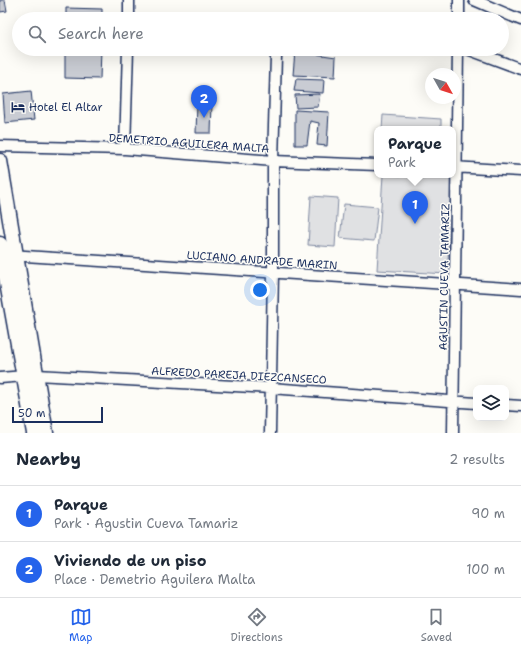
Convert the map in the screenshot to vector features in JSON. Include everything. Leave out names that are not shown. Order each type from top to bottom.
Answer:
[{"type":"street","points":[[129,0],[129,12]]},
{"type":"street","points":[[459,0],[459,12]]},
{"type":"street","points":[[474,0],[502,12]]},
{"type":"street","points":[[509,15],[521,20]]},
{"type":"street","points":[[125,150],[128,56]]},
{"type":"street","points":[[270,433],[273,273],[273,161],[276,56]]},
{"type":"street","name":"AGUSTIN CUEVA TAMARIZ","points":[[456,128],[458,56]]},
{"type":"street","points":[[486,56],[521,69]]},
{"type":"street","name":"DEMETRIO AGUILERA MALTA","points":[[0,146],[125,150],[273,161],[374,165]]},
{"type":"street","points":[[0,161],[6,251],[31,376],[46,433]]},
{"type":"street","points":[[456,167],[521,171]]},
{"type":"street","name":"AGUSTIN CUEVA TAMARIZ","points":[[453,433],[456,285],[455,178]]},
{"type":"street","name":"LUCIANO ANDRADE MARIN","points":[[6,251],[273,273],[521,289]]},
{"type":"street","points":[[31,376],[34,433]]},
{"type":"street","name":"ALFREDO PAREJA DIEZCANSECO","points":[[0,378],[31,376],[270,388],[473,403]]},
{"type":"street","points":[[509,405],[521,406]]},
{"type":"shaded area","points":[[383,115],[441,119],[441,126],[382,126]]},
{"type":"shaded area","points":[[383,178],[453,178],[447,274],[377,270]]},
{"type":"shaded area","points":[[311,196],[338,198],[335,247],[308,245]]},
{"type":"shaded area","points":[[344,204],[378,207],[374,241],[340,238]]},
{"type":"building","points":[[0,0],[5,0],[7,11],[0,12]]},
{"type":"building","points":[[66,8],[102,9],[102,12],[66,12]]},
{"type":"building","points":[[65,56],[101,56],[100,79],[65,78]]},
{"type":"building","points":[[295,56],[336,57],[335,77],[293,75]]},
{"type":"building","points":[[296,79],[324,80],[323,93],[294,91]]},
{"type":"building","name":"Hotel El Altar","points":[[31,91],[34,120],[5,123],[3,94]]},
{"type":"building","points":[[320,94],[318,107],[296,108],[295,95]]},
{"type":"building","points":[[197,104],[212,104],[211,133],[196,133]]},
{"type":"building","points":[[295,110],[329,112],[327,146],[317,145],[319,123],[310,121],[307,145],[295,145]]},
{"type":"place","name":"Hotel El Altar","points":[[18,107]]},
{"type":"place","name":"Viviendo de un piso","points":[[204,118]]},
{"type":"place","name":"Parque","points":[[415,224]]}]
